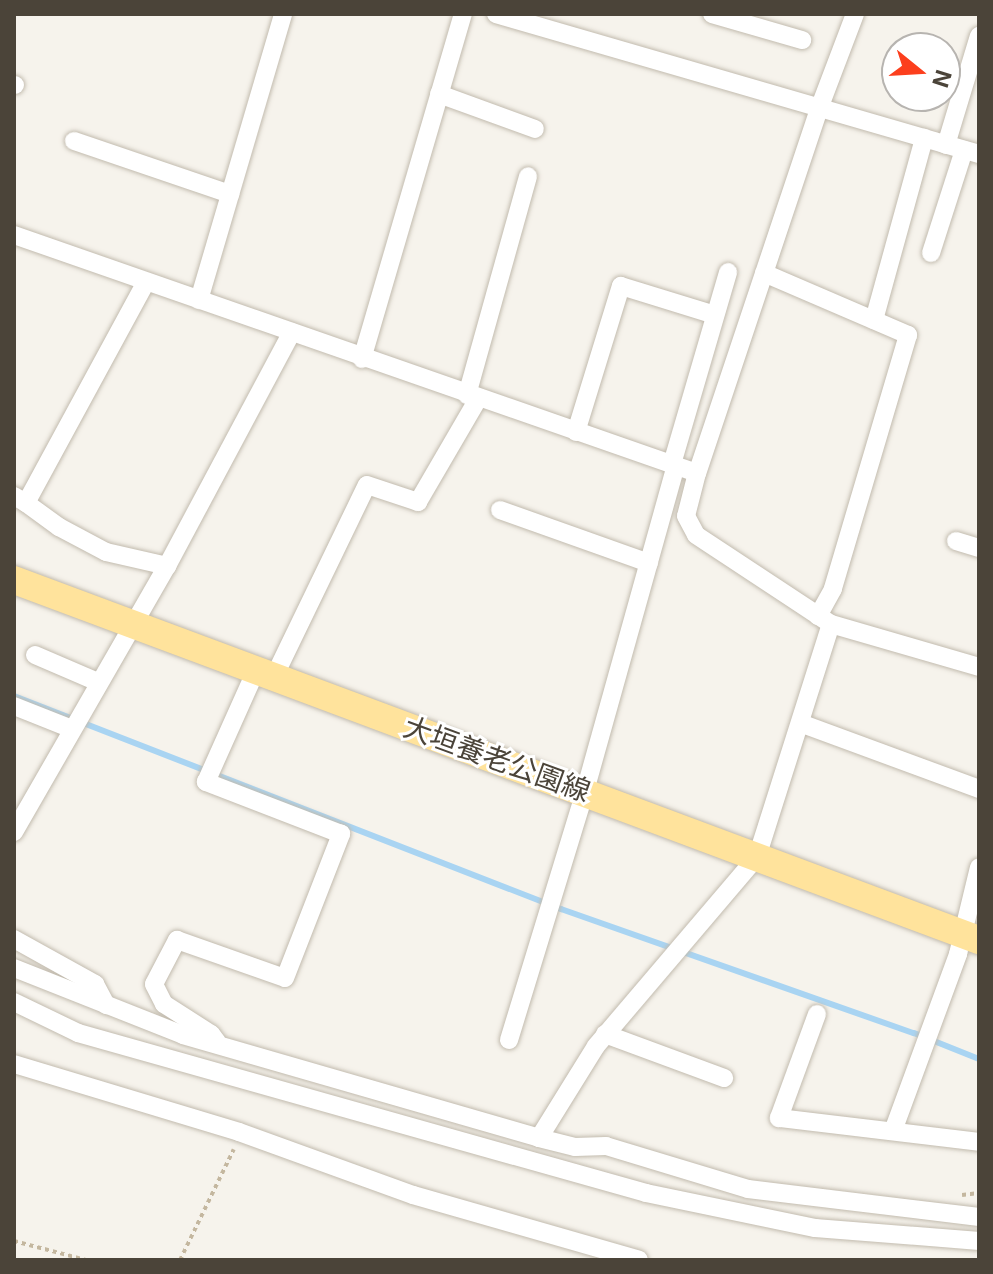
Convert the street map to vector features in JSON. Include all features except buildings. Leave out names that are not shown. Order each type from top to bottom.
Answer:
[{"type":"main road","name":"大垣養老公園線","points":[[14,580],[970,937]]},
{"type":"street","points":[[199,300],[283,14]]},
{"type":"street","points":[[362,359],[463,14]]},
{"type":"street","points":[[496,14],[963,149]]},
{"type":"street","points":[[712,14],[802,40]]},
{"type":"street","points":[[855,14],[819,109],[697,473],[686,516],[696,535],[824,620],[979,667]]},
{"type":"street","points":[[931,253],[963,149],[979,36]]},
{"type":"street","points":[[439,94],[535,129]]},
{"type":"street","points":[[874,320],[924,138]]},
{"type":"street","points":[[74,141],[230,194]]},
{"type":"street","points":[[219,1045],[211,1034],[164,1004],[154,984],[177,940],[285,978],[341,834],[206,782],[367,485],[418,502],[472,397],[528,176]]},
{"type":"street","points":[[14,235],[362,359],[697,473]]},
{"type":"street","points":[[509,1040],[585,791],[728,272]]},
{"type":"street","points":[[539,1138],[605,1034],[757,857],[800,723],[824,620],[908,335],[764,273]]},
{"type":"street","points":[[146,282],[20,499],[59,527],[106,552],[167,566]]},
{"type":"street","points":[[576,432],[621,286],[715,315]]},
{"type":"street","points":[[14,832],[167,566],[292,332]]},
{"type":"street","points":[[500,510],[649,563]]},
{"type":"street","points":[[956,541],[979,548]]},
{"type":"street","points":[[35,655],[98,682]]},
{"type":"street","points":[[14,706],[72,729]]},
{"type":"street","points":[[800,723],[979,789]]},
{"type":"street","points":[[893,1131],[958,954],[970,937],[979,867]]},
{"type":"street","points":[[14,939],[95,984],[106,1005]]},
{"type":"street","points":[[15,969],[219,1045],[539,1138],[575,1147],[606,1146],[748,1189],[979,1217]]},
{"type":"street","points":[[14,1002],[93,1037],[646,1193],[815,1228],[979,1241]]},
{"type":"street","points":[[817,1014],[779,1118],[979,1142]]},
{"type":"street","points":[[605,1034],[724,1078]]},
{"type":"street","points":[[14,1064],[239,1132],[413,1195],[639,1260]]},
{"type":"path","points":[[180,1260],[227,1168],[239,1132]]},
{"type":"path","points":[[14,1241],[86,1260]]},
{"type":"waterway","points":[[14,696],[561,909],[914,1033],[979,1059]]}]
